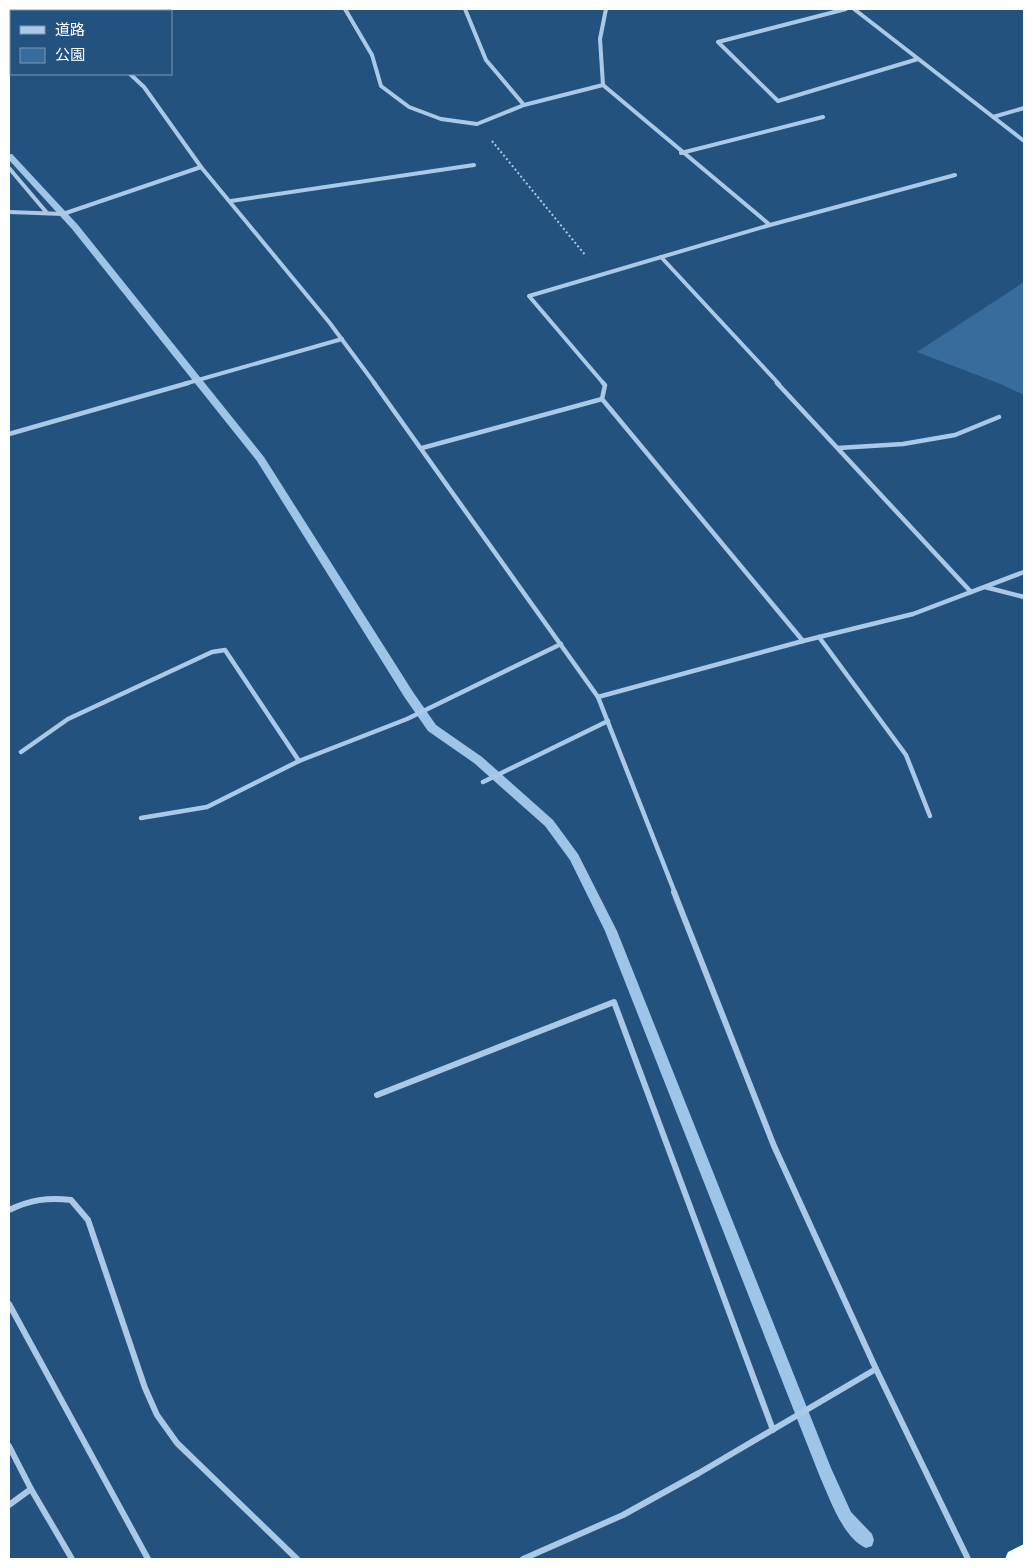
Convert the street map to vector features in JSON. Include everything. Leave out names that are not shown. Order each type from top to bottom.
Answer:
[{"type":"highway","points":[[1015,1559],[1024,1554]]},
{"type":"street","points":[[345,9],[364,38],[379,70],[381,86],[408,107],[441,119],[477,124],[524,105],[603,85]]},
{"type":"street","points":[[465,9],[486,60],[524,105]]},
{"type":"street","points":[[606,9],[600,38],[603,85],[770,225]]},
{"type":"street","points":[[846,9],[718,42],[778,101],[918,59]]},
{"type":"street","points":[[854,9],[1024,141]]},
{"type":"street","points":[[131,75],[144,87],[201,167],[231,201],[342,339],[422,448],[598,697],[774,1146],[876,1369],[968,1559]]},
{"type":"street","points":[[993,117],[1024,108]]},
{"type":"street","points":[[682,152],[823,117]]},
{"type":"street","points":[[231,201],[474,165]]},
{"type":"street","points":[[9,212],[63,214],[201,167]]},
{"type":"street","points":[[9,168],[47,213]]},
{"type":"street","points":[[602,399],[605,385],[529,296],[770,225],[955,175]]},
{"type":"street","points":[[661,257],[971,592]]},
{"type":"street","points":[[9,434],[342,339]]},
{"type":"street","points":[[422,448],[602,399]]},
{"type":"street","points":[[602,399],[803,641]]},
{"type":"street","points":[[838,448],[903,444],[955,435],[999,417]]},
{"type":"street","points":[[598,697],[803,641],[913,614],[1024,572]]},
{"type":"street","points":[[985,587],[1024,597]]},
{"type":"street","points":[[820,637],[906,755],[930,816]]},
{"type":"street","points":[[141,818],[207,807],[299,761],[407,719],[561,644]]},
{"type":"street","points":[[21,752],[68,719],[212,652],[225,650],[299,761]]},
{"type":"street","points":[[483,782],[608,721]]},
{"type":"street","points":[[377,1095],[614,1002],[772,1430]]},
{"type":"street","points":[[9,1210],[28,1200],[53,1197],[71,1200],[88,1220],[145,1388],[157,1415],[177,1443],[297,1559]]},
{"type":"street","points":[[9,1304],[148,1559]]},
{"type":"street","points":[[523,1559],[623,1515],[876,1369]]},
{"type":"street","points":[[9,1446],[31,1489],[72,1559]]},
{"type":"street","points":[[9,1505],[31,1489]]},
{"type":"path","points":[[477,124],[601,274]]},
{"type":"green space","points":[[1024,282],[1024,395],[917,352]]},
{"type":"waterway","points":[[9,156],[75,227],[261,459],[409,695],[432,728],[478,760],[549,823],[574,857],[611,931],[825,1472],[846,1517],[866,1540]]}]
